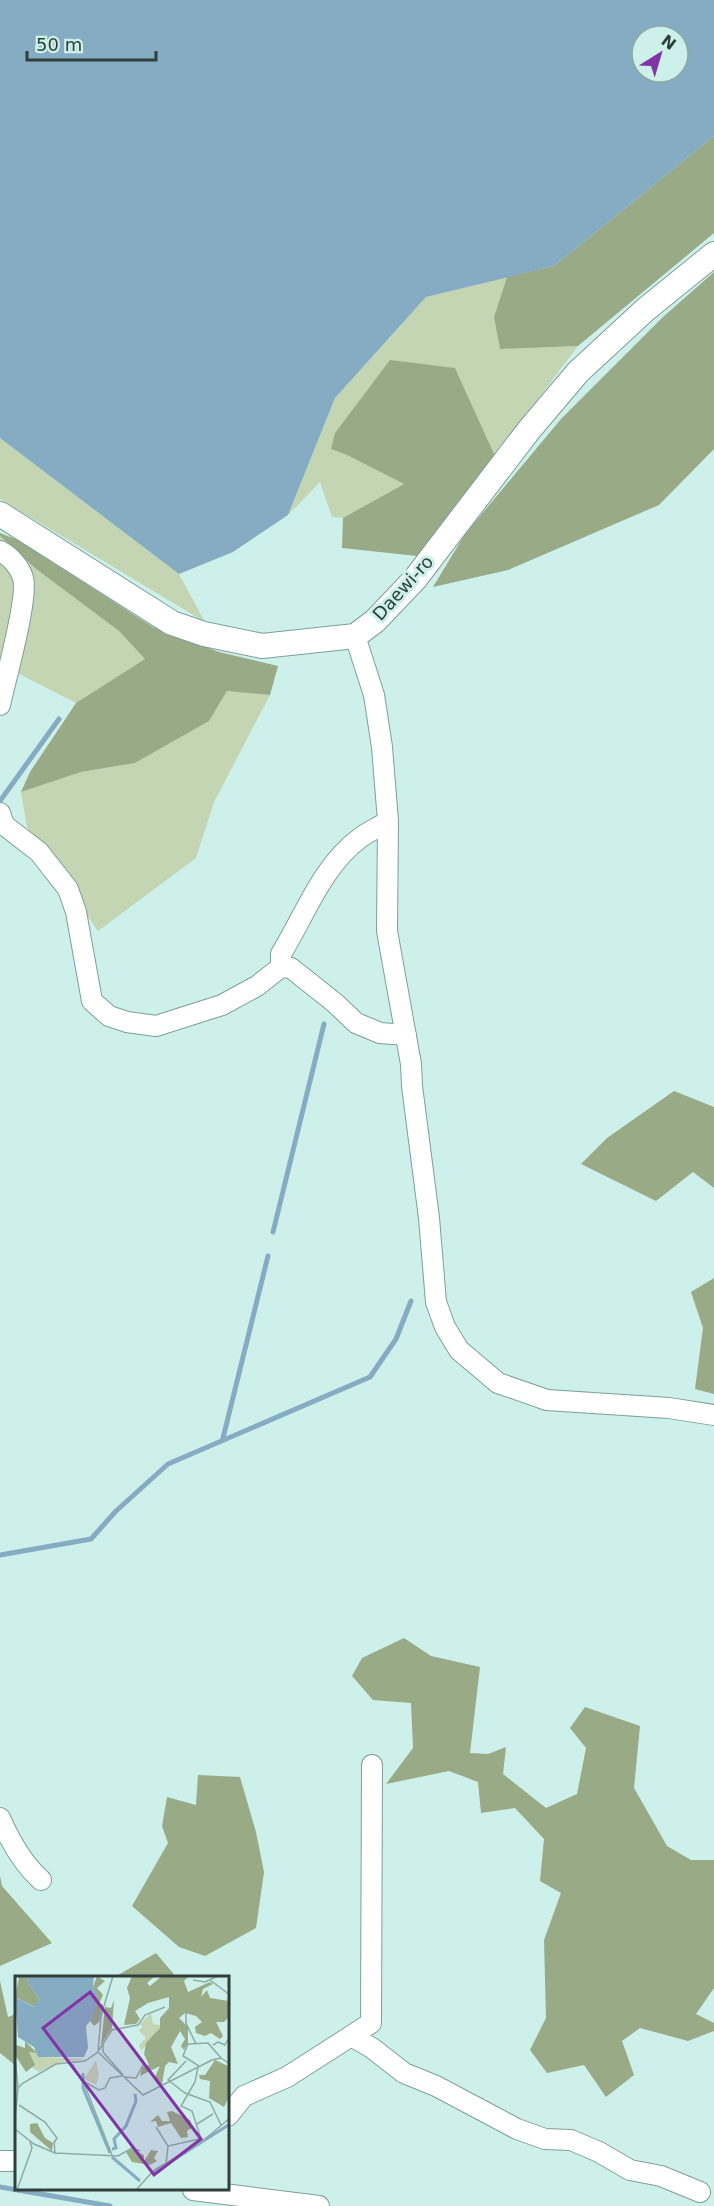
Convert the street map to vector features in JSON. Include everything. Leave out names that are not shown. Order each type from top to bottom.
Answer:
[{"type":"main road","name":"Daewi-ro","points":[[355,636],[375,621],[415,579],[529,430],[578,372],[645,310],[714,254]]},
{"type":"main road","points":[[0,514],[172,623],[262,646],[355,636]]},
{"type":"street","points":[[0,551],[10,557],[24,579],[23,603],[0,705]]},
{"type":"street","points":[[355,636],[374,695],[382,747],[388,821],[387,931],[411,1064],[436,1302],[444,1327],[459,1350],[498,1383],[547,1400],[669,1408],[714,1415]]},
{"type":"street","points":[[281,967],[281,954],[320,882],[359,838],[388,821]]},
{"type":"street","points":[[1,823],[39,852],[68,889],[76,912],[92,1001],[109,1016],[127,1022],[156,1026],[222,1005],[257,986],[281,967],[291,968],[356,1023],[380,1033],[406,1035]]},
{"type":"street","points":[[230,2114],[244,2096],[287,2077],[371,2023],[372,1765]]},
{"type":"street","points":[[0,1818],[27,1868],[41,1880]]},
{"type":"street","points":[[351,2036],[372,2048],[404,2073],[436,2086],[517,2129],[544,2139],[571,2140],[599,2152],[630,2170],[661,2176],[700,2192]]},
{"type":"street","points":[[205,2191],[319,2206]]},
{"type":"green space","points":[[714,136],[714,233],[578,346],[500,349],[494,317],[507,277],[554,266]]},
{"type":"green space","points":[[714,272],[714,449],[659,505],[508,570],[433,587],[465,534],[561,419],[663,317]]},
{"type":"green space","points":[[507,277],[494,317],[500,349],[578,346],[495,456],[455,368],[331,449],[404,484],[343,518],[332,517],[320,482],[288,515],[335,398],[426,297]]},
{"type":"green space","points":[[390,360],[455,368],[495,456],[417,556],[342,548],[343,518],[404,484],[331,449],[335,433]]},
{"type":"green space","points":[[0,438],[179,574],[205,622],[0,499]]},
{"type":"green space","points":[[0,533],[18,540],[153,627],[219,652],[278,666],[270,695],[227,691],[209,721],[135,763],[81,772],[21,792],[30,772],[76,703],[145,659],[119,631],[36,569],[0,536]]},
{"type":"green space","points":[[0,536],[36,569],[119,631],[145,659],[76,703],[0,664]]},
{"type":"green space","points":[[227,691],[270,695],[214,802],[196,858],[98,931],[27,827],[21,792],[81,772],[135,763],[209,721]]},
{"type":"green space","points":[[674,1091],[714,1107],[714,1188],[693,1172],[656,1201],[581,1164],[607,1138]]},
{"type":"green space","points":[[714,1278],[714,1394],[695,1389],[703,1328],[691,1292]]},
{"type":"green space","points":[[404,1638],[431,1656],[480,1667],[470,1753],[488,1754],[506,1747],[503,1774],[546,1808],[577,1794],[586,1748],[570,1728],[585,1707],[640,1726],[634,1788],[667,1846],[691,1860],[714,1860],[714,1988],[696,2014],[714,2023],[714,2031],[688,2041],[640,2028],[622,2041],[634,2075],[606,2097],[584,2065],[547,2073],[530,2050],[546,2018],[544,1940],[561,1893],[540,1881],[544,1839],[515,1808],[481,1813],[478,1782],[449,1771],[386,1784],[413,1748],[411,1703],[373,1700],[352,1676],[362,1658]]},
{"type":"green space","points":[[198,1775],[240,1777],[256,1832],[264,1872],[256,1928],[205,1956],[179,1947],[132,1906],[168,1843],[162,1826],[167,1797],[196,1805]]},
{"type":"green space","points":[[0,1876],[2,1886],[52,1943],[0,1966]]},
{"type":"green space","points":[[156,1953],[175,1976],[116,1976]]},
{"type":"green space","points":[[0,1981],[8,2017],[15,2014],[15,2065],[0,2053]]},
{"type":"water","points":[[0,0],[714,0],[714,136],[554,266],[426,297],[335,398],[288,515],[233,552],[179,574],[0,438]]},
{"type":"waterway","points":[[0,801],[59,719]]},
{"type":"waterway","points":[[273,1232],[324,1024]]},
{"type":"waterway","points":[[223,1438],[268,1256]]},
{"type":"waterway","points":[[0,1555],[91,1539],[116,1511],[168,1464],[370,1377],[396,1339],[411,1301]]},
{"type":"waterway","points":[[0,2187],[15,2190]]},
{"type":"waterway","points":[[23,2191],[110,2206]]}]
